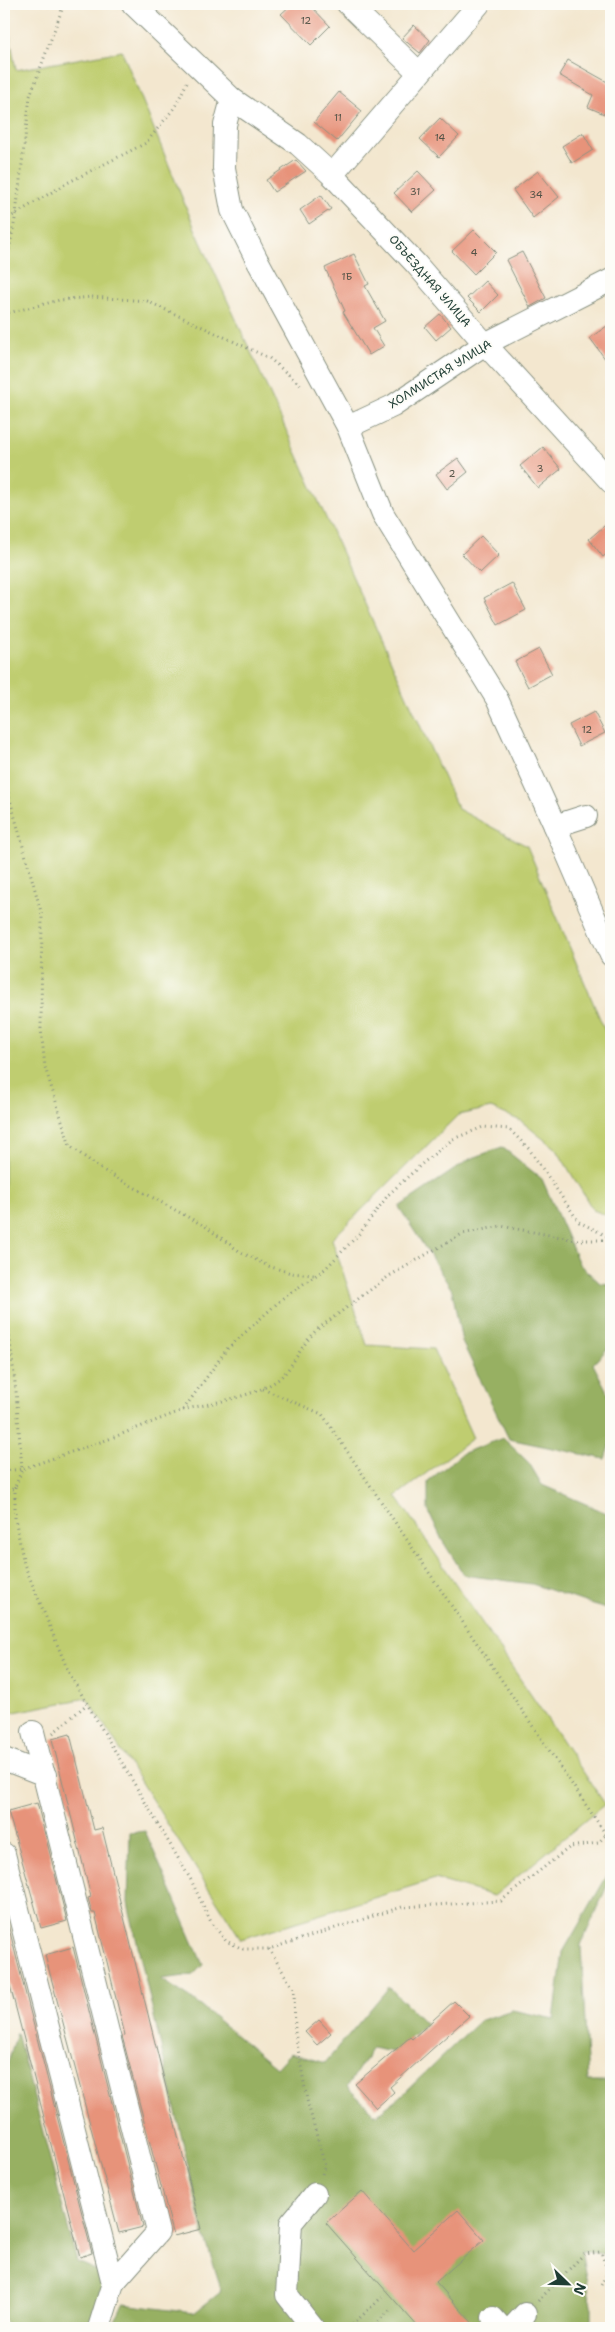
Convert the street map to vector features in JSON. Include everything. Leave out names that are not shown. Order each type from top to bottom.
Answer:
[{"type":"street","name":"ОБЪЕЗДНАЯ УЛИЦА","points":[[133,4],[191,57],[232,99],[298,144],[332,175],[416,264],[485,344],[611,482]]},
{"type":"street","points":[[348,4],[419,73]]},
{"type":"street","points":[[332,175],[479,4]]},
{"type":"street","points":[[232,99],[225,125],[224,168],[232,210],[348,427],[383,514],[497,699],[555,826],[611,956]]},
{"type":"street","name":"ХОЛМИСТАЯ УЛИЦА","points":[[348,427],[392,406],[485,344],[611,280]]},
{"type":"street","points":[[555,826],[586,816]]},
{"type":"street","points":[[35,1739],[158,2232],[114,2283],[99,2328]]},
{"type":"street","points":[[4,1759],[45,1775]]},
{"type":"street","points":[[4,1854],[114,2283]]},
{"type":"street","points":[[313,2328],[287,2295],[291,2223],[315,2194]]},
{"type":"path","points":[[4,263],[7,260],[16,214],[30,96],[64,4]]},
{"type":"path","points":[[4,221],[67,183],[146,143],[175,107],[188,79],[191,57]]},
{"type":"path","points":[[4,314],[68,299],[92,297],[147,301],[269,358],[308,390]]},
{"type":"path","points":[[4,778],[42,915],[42,1028],[46,1067],[70,1146],[101,1169],[206,1227],[239,1251],[268,1266],[291,1273],[316,1276]]},
{"type":"path","points":[[183,1410],[227,1349],[283,1298],[316,1276],[360,1232],[388,1195],[422,1163],[453,1139],[483,1127],[509,1129],[528,1149],[579,1222],[611,1239]]},
{"type":"path","points":[[4,1471],[22,1469],[109,1439],[183,1410],[263,1389],[284,1374],[308,1337],[318,1329],[388,1276],[462,1234],[501,1226],[576,1240],[611,1239]]},
{"type":"path","points":[[4,1292],[16,1391],[22,1469],[15,1487],[15,1518],[24,1564],[69,1673],[191,1880],[211,1922],[226,1941],[243,1949],[269,1949],[402,1907],[501,1900],[570,1847],[598,1843],[611,1830]]},
{"type":"path","points":[[263,1389],[322,1414],[611,1842]]},
{"type":"path","points":[[4,1496],[15,1487]]},
{"type":"path","points":[[35,1739],[87,1704]]},
{"type":"path","points":[[269,1949],[294,1990],[296,2032],[307,2100],[326,2166],[315,2194]]},
{"type":"path","points":[[519,2321],[584,2254],[601,2252],[609,2273],[601,2284]]},
{"type":"path","points":[[349,2328],[382,2297]]},
{"type":"path","points":[[370,2328],[392,2309]]},
{"type":"green space","points":[[4,4],[16,70],[122,51],[195,229],[458,809],[527,846],[611,1045],[611,1217],[593,1210],[557,1150],[521,1121],[491,1108],[458,1115],[332,1239],[367,1345],[433,1349],[473,1438],[396,1496],[605,1804],[494,1896],[435,1879],[241,1939],[87,1698],[4,1714]]},
{"type":"green space","points":[[502,1147],[542,1179],[579,1264],[600,1283],[611,1284],[611,1345],[593,1364],[611,1399],[611,1440],[605,1459],[509,1439],[462,1342],[452,1290],[399,1207],[470,1159]]},
{"type":"green space","points":[[503,1438],[529,1463],[542,1485],[611,1515],[611,1611],[532,1584],[464,1575],[442,1540],[428,1510],[428,1481],[463,1453]]},
{"type":"green space","points":[[145,1831],[203,1965],[193,1975],[161,1979],[195,2001],[276,2068],[290,2053],[325,2063],[389,1987],[426,2024],[393,2052],[372,2048],[347,2087],[376,2115],[400,2097],[479,2021],[512,2010],[554,2019],[563,1952],[611,1869],[611,1877],[581,1945],[588,2081],[610,2081],[611,2102],[611,2255],[581,2251],[591,2305],[591,2328],[112,2328],[123,2304],[194,2313],[222,2291],[204,2235],[128,1903],[130,1833]]},
{"type":"green space","points":[[17,2033],[77,2262],[100,2272],[108,2288],[94,2328],[8,2328],[4,2318],[4,2074]]},
{"type":"building","points":[[292,4],[309,4],[330,26],[311,45],[281,14]]},
{"type":"building","points":[[414,25],[430,40],[420,53],[402,38]]},
{"type":"building","points":[[568,60],[611,84],[611,117],[588,107],[593,95],[559,75]]},
{"type":"building","points":[[339,92],[362,111],[337,141],[314,122]]},
{"type":"building","points":[[440,118],[459,136],[439,157],[420,139]]},
{"type":"building","points":[[583,133],[593,150],[572,163],[562,146]]},
{"type":"building","points":[[296,160],[306,171],[274,192],[266,180]]},
{"type":"building","points":[[418,171],[436,190],[412,212],[394,193]]},
{"type":"building","points":[[538,171],[559,197],[533,218],[513,190]]},
{"type":"building","points":[[321,195],[331,209],[309,224],[300,210]]},
{"type":"building","points":[[474,230],[496,252],[474,274],[452,251]]},
{"type":"building","points":[[522,252],[546,298],[530,307],[506,260]]},
{"type":"building","points":[[354,254],[369,284],[365,286],[385,321],[373,328],[384,346],[369,355],[343,312],[345,311],[325,268]]},
{"type":"building","points":[[485,281],[498,295],[481,312],[467,298]]},
{"type":"building","points":[[440,314],[451,327],[436,340],[425,327]]},
{"type":"building","points":[[611,323],[611,367],[590,338]]},
{"type":"building","points":[[543,447],[561,469],[538,488],[520,466]]},
{"type":"building","points":[[458,458],[468,472],[447,489],[436,474]]},
{"type":"building","points":[[611,520],[611,550],[603,557],[589,539]]},
{"type":"building","points":[[481,536],[499,555],[480,573],[462,554]]},
{"type":"building","points":[[512,583],[526,610],[498,625],[484,598]]},
{"type":"building","points":[[539,649],[552,674],[528,687],[515,662]]},
{"type":"building","points":[[594,712],[605,733],[579,746],[569,725]]},
{"type":"building","points":[[70,1734],[94,1830],[102,1828],[201,2229],[174,2236],[122,2036],[125,2035],[95,1913],[92,1913],[88,1898],[91,1897],[52,1739]]},
{"type":"building","points":[[37,1803],[67,1921],[41,1928],[8,1811]]},
{"type":"building","points":[[4,1909],[92,2253],[80,2257],[4,1962]]},
{"type":"building","points":[[73,1947],[143,2227],[119,2233],[45,1955]]},
{"type":"building","points":[[454,2001],[469,2016],[390,2087],[394,2092],[376,2108],[355,2084],[410,2037],[412,2039]]},
{"type":"building","points":[[319,2020],[331,2033],[317,2045],[305,2032]]},
{"type":"building","points":[[362,2191],[413,2250],[458,2210],[484,2240],[436,2282],[477,2328],[419,2328],[326,2223]]}]
